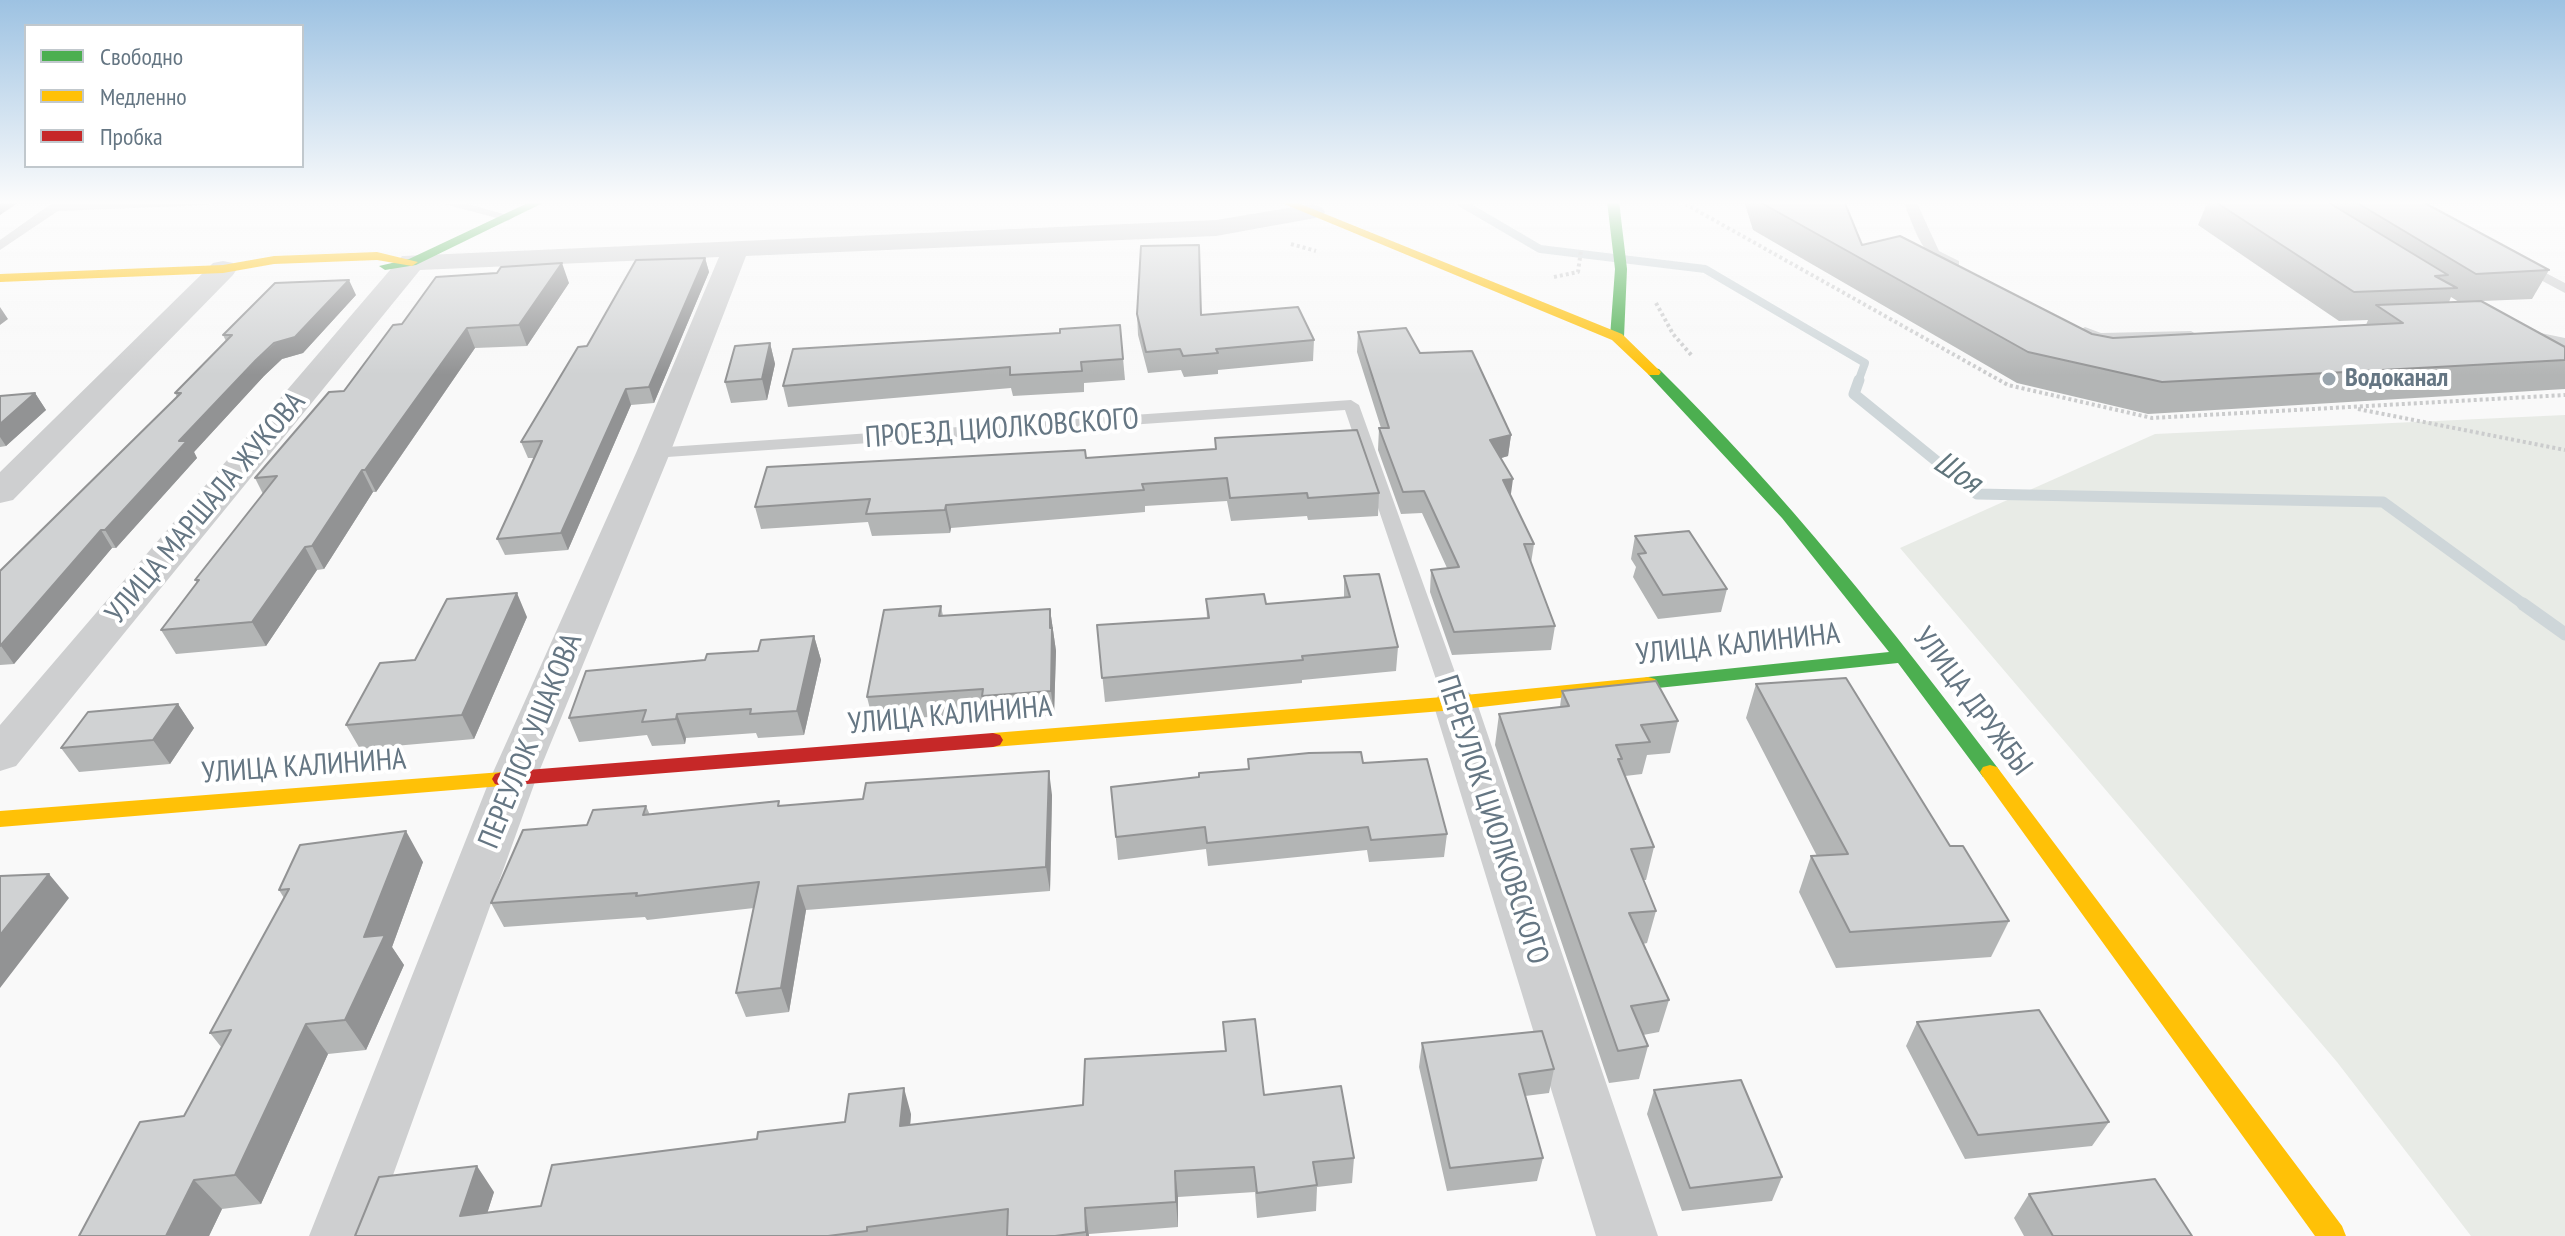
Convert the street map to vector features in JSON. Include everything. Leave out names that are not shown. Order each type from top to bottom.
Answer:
[{"type":"street","points":[[0,278],[223,269],[274,260],[308,259]]},
{"type":"street","points":[[393,259],[412,262],[501,259]]},
{"type":"street","points":[[412,262],[419,259]]},
{"type":"street","name":"ПЕРЕУЛОК УШАКОВА","points":[[340,1236],[513,779],[653,453],[731,259]]},
{"type":"street","points":[[1426,259],[1617,337],[1620,259]]},
{"type":"street","name":"УЛИЦА МАРШАЛА ЖУКОВА","points":[[0,755],[412,262]]},
{"type":"street","points":[[3,486],[223,269]]},
{"type":"street","name":"УЛИЦА ДРУЖБЫ","points":[[1617,337],[1702,418],[1776,499],[1904,656],[2332,1236]]},
{"type":"street","name":"УЛИЦА КАЛИНИНА","points":[[0,819],[1455,703],[1904,656]]},
{"type":"street","name":"ПЕРЕУЛОК ЦИОЛКОВСКОГО","points":[[1455,703],[1627,1236]]},
{"type":"lane","points":[[1944,259],[1974,274]]},
{"type":"lane","points":[[2512,260],[2565,289]]},
{"type":"lane","points":[[2071,324],[2098,338],[2209,334]]},
{"type":"lane","points":[[2506,330],[2565,343]]},
{"type":"lane","name":"ПРОЕЗД ЦИОЛКОВСКОГО","points":[[653,453],[1351,405]]},
{"type":"lane","name":"ПЕРЕУЛОК ЦИОЛКОВСКОГО","points":[[1351,405],[1455,703]]},
{"type":"path","points":[[2348,407],[2565,450]]},
{"type":"shaded area","points":[[2565,415],[2565,1236],[2471,1236],[2337,1062],[1900,548],[2155,434]]},
{"type":"building","points":[[705,259],[649,387],[626,389],[561,533],[497,539],[542,441],[521,442],[578,347],[587,346],[636,260]]},
{"type":"building","points":[[1140,259],[1199,259],[1201,315],[1298,307],[1314,340],[1216,349],[1218,353],[1183,356],[1180,349],[1146,352],[1137,314]]},
{"type":"building","points":[[1861,259],[1944,259],[2092,334],[2113,338],[2403,323],[2376,305],[2481,301],[2565,347],[2565,360],[2162,382],[2028,352]]},
{"type":"building","points":[[2303,259],[2421,259],[2448,275],[2435,276],[2457,288],[2354,292]]},
{"type":"building","points":[[2450,259],[2528,259],[2549,270],[2476,274]]},
{"type":"building","points":[[562,263],[519,325],[467,328],[365,470],[362,470],[312,546],[305,547],[252,622],[161,630],[199,580],[195,580],[277,476],[255,478],[329,392],[344,391],[393,325],[402,324],[436,277],[497,273],[501,267]]},
{"type":"building","points":[[349,280],[295,337],[274,343],[256,360],[179,441],[187,441],[105,530],[101,530],[0,646],[0,571],[181,393],[175,393],[232,335],[223,335],[275,283]]},
{"type":"building","points":[[1120,325],[1123,359],[1081,362],[1082,371],[1010,375],[1010,367],[783,386],[793,349],[1060,333],[1060,329]]},
{"type":"building","points":[[1406,328],[1420,353],[1472,351],[1511,435],[1490,440],[1513,479],[1503,480],[1534,544],[1524,544],[1555,626],[1454,632],[1431,570],[1459,567],[1424,491],[1403,492],[1379,428],[1389,428],[1358,332]]},
{"type":"building","points":[[770,343],[762,379],[725,382],[735,346]]},
{"type":"building","points":[[35,393],[0,424],[0,396]]},
{"type":"building","points":[[1357,430],[1379,493],[1308,498],[1307,493],[1230,498],[1227,478],[1142,484],[1144,490],[946,505],[945,510],[866,514],[870,499],[755,507],[767,467],[1085,450],[1086,458],[1216,449],[1215,438]]},
{"type":"building","points":[[1689,531],[1727,589],[1663,595],[1638,554],[1646,553],[1635,536]]},
{"type":"building","points":[[1379,574],[1398,647],[1302,656],[1303,660],[1102,678],[1097,625],[1209,618],[1206,599],[1264,594],[1266,604],[1350,597],[1344,576]]},
{"type":"building","points":[[517,593],[462,715],[346,725],[380,663],[415,660],[447,599]]},
{"type":"building","points":[[941,606],[939,616],[1050,609],[1051,691],[982,696],[983,689],[867,697],[884,610]]},
{"type":"building","points":[[814,636],[797,711],[750,714],[751,709],[677,714],[676,719],[642,722],[646,710],[569,718],[586,671],[705,660],[707,654],[758,651],[761,640]]},
{"type":"building","points":[[1846,678],[1950,846],[1963,846],[2009,921],[1850,932],[1811,856],[1848,854],[1756,684]]},
{"type":"building","points":[[1656,681],[1678,721],[1641,725],[1650,742],[1616,745],[1622,759],[1618,759],[1654,847],[1631,849],[1656,911],[1629,913],[1669,1000],[1631,1006],[1648,1046],[1618,1051],[1499,714],[1569,706],[1562,691]]},
{"type":"building","points":[[178,704],[153,740],[61,748],[88,712]]},
{"type":"building","points":[[1361,752],[1363,763],[1427,759],[1447,834],[1371,840],[1368,827],[1207,843],[1205,827],[1116,837],[1111,787],[1199,777],[1199,773],[1249,769],[1248,759]]},
{"type":"building","points":[[1049,771],[1046,867],[798,886],[781,988],[736,993],[759,882],[636,896],[637,893],[491,903],[523,830],[587,825],[593,810],[646,806],[643,815],[779,801],[778,806],[863,799],[866,783]]},
{"type":"building","points":[[406,831],[364,937],[385,935],[345,1020],[306,1024],[235,1175],[194,1180],[166,1236],[79,1236],[140,1122],[184,1116],[231,1030],[210,1033],[289,889],[279,890],[300,845]]},
{"type":"building","points":[[49,874],[0,935],[0,876]]},
{"type":"building","points":[[2039,1010],[2109,1122],[1978,1135],[1917,1022]]},
{"type":"building","points":[[1255,1019],[1264,1095],[1341,1086],[1354,1158],[1313,1162],[1317,1185],[1257,1193],[1254,1167],[1175,1171],[1176,1202],[1085,1208],[1086,1232],[1055,1236],[1007,1236],[1008,1209],[867,1227],[867,1231],[828,1236],[355,1236],[379,1177],[477,1166],[460,1216],[541,1206],[552,1165],[757,1139],[758,1132],[845,1122],[849,1094],[904,1088],[900,1126],[1083,1105],[1085,1059],[1226,1051],[1223,1022]]},
{"type":"building","points":[[1542,1031],[1554,1069],[1519,1074],[1543,1158],[1450,1168],[1422,1043]]},
{"type":"building","points":[[1741,1080],[1782,1177],[1690,1188],[1654,1090]]},
{"type":"building","points":[[2155,1179],[2192,1236],[2053,1236],[2029,1194]]},
{"type":"waterway","name":"Шоя","points":[[1620,259],[1705,269],[1865,363],[1858,382]]},
{"type":"waterway","name":"Шоя","points":[[1859,380],[1854,394],[1977,494],[2383,502],[2526,606]]},
{"type":"waterway","name":"Шоя","points":[[2523,604],[2565,634]]},
{"type":"traffic: fast","points":[[385,266],[419,259]]},
{"type":"traffic: fast","points":[[1617,337],[1620,259]]},
{"type":"traffic: fast","points":[[1654,372],[1788,515],[1871,616],[1990,772]]},
{"type":"traffic: fast","points":[[1648,683],[1904,656]]},
{"type":"traffic: slow","points":[[0,278],[223,269],[274,260],[308,259]]},
{"type":"traffic: slow","points":[[393,259],[412,262]]},
{"type":"traffic: slow","points":[[1424,259],[1617,337],[1654,372]]},
{"type":"traffic: slow","points":[[993,740],[1455,703],[1648,683]]},
{"type":"traffic: slow","points":[[1990,772],[2332,1236]]},
{"type":"traffic: slow","points":[[0,819],[502,779]]},
{"type":"traffic: jam","points":[[502,779],[993,740]]},
{"type":"place","name":"Водоканал","points":[[2329,379]]}]
